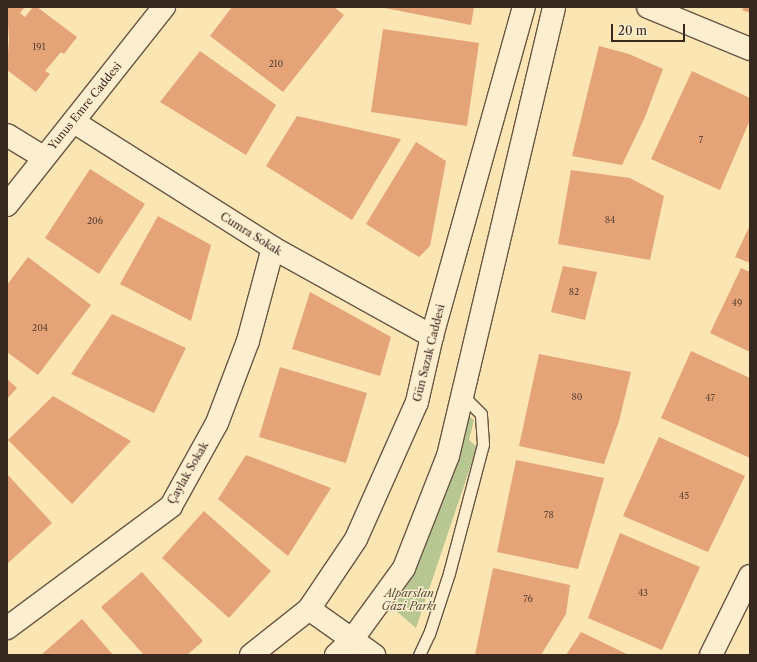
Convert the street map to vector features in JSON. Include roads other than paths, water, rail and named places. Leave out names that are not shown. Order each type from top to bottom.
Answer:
[{"type":"main road","name":"Yunus Emre Caddesi","points":[[7,205],[43,157],[74,122],[164,7]]},
{"type":"main road","name":"Gün Sazak Caddesi","points":[[251,655],[309,608],[356,539],[417,402],[432,336],[524,7]]},
{"type":"main road","points":[[336,655],[351,641],[404,568],[448,456],[554,7]]},
{"type":"main road","points":[[648,7],[750,49]]},
{"type":"main road","name":"Cumra Sokak","points":[[74,122],[273,248],[432,336]]},
{"type":"main road","points":[[7,135],[43,157]]},
{"type":"main road","name":"Çaylak Sokak","points":[[7,628],[171,506],[217,423],[248,341],[273,248]]},
{"type":"main road","points":[[711,655],[750,576]]},
{"type":"main road","points":[[309,608],[351,641],[374,655]]},
{"type":"lane","points":[[419,655],[430,634],[449,573],[483,444],[481,414],[462,395]]},
{"type":"park label","name":"Alparslan Gazi Parkı","points":[[409,600]]}]
